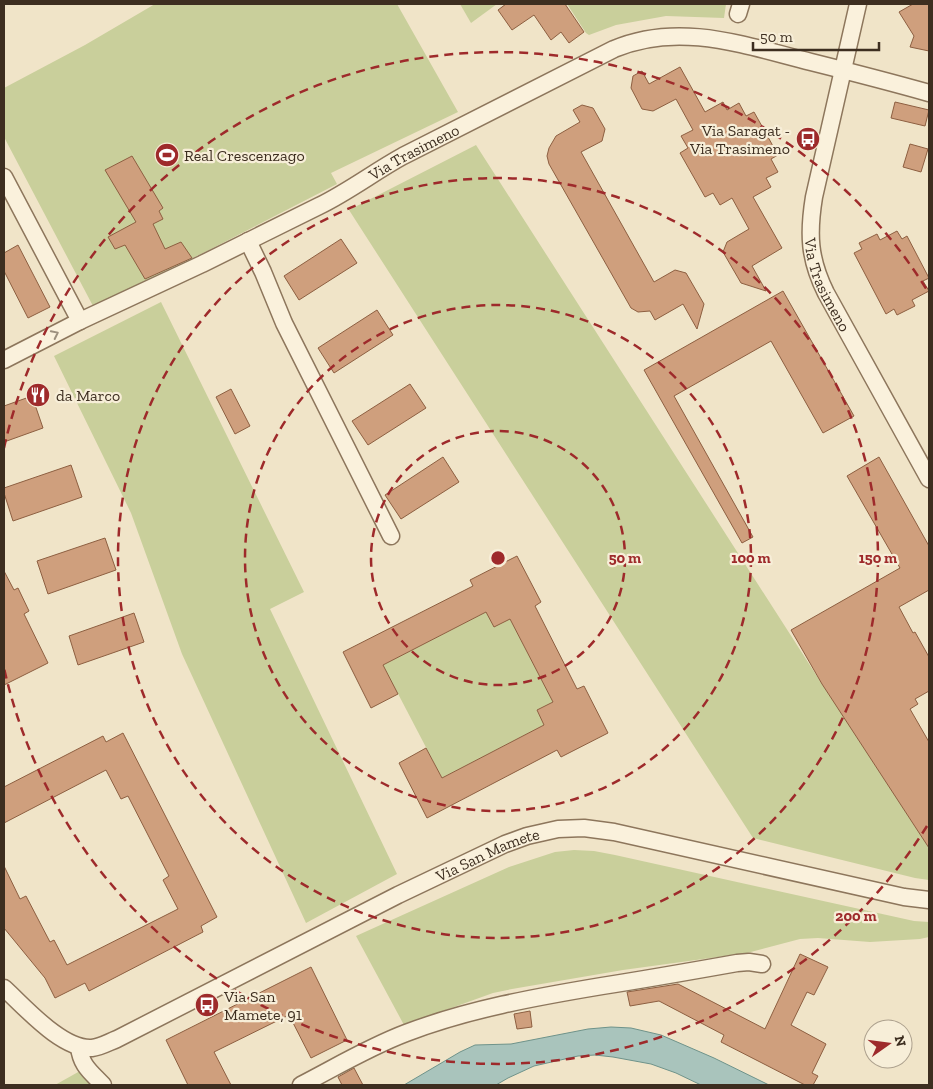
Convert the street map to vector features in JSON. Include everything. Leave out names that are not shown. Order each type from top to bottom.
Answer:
[{"type":"street","points":[[843,70],[858,4]]},
{"type":"street","name":"Via Trasimeno","points":[[4,360],[80,321],[337,197],[403,156],[606,54],[632,43],[674,36],[699,37],[747,45],[929,93]]},
{"type":"street","name":"Via Trasimeno","points":[[843,70],[814,197],[811,216],[813,258],[818,276],[826,293],[929,479]]},
{"type":"street","points":[[4,177],[80,321]]},
{"type":"street","points":[[248,241],[284,323],[391,536]]},
{"type":"street","name":"Via San Mamete","points":[[79,1047],[93,1048],[117,1039],[420,885],[505,844],[550,830],[584,828],[614,832],[904,897],[929,900]]},
{"type":"street","points":[[301,1085],[375,1046],[413,1030],[504,1004],[552,994],[743,963],[755,962],[762,964]]},
{"type":"street","points":[[4,988],[50,1030],[62,1039],[79,1047],[83,1064],[104,1085]]},
{"type":"green space","name":"Real Crescenzago","points":[[155,4],[397,4],[458,112],[331,173],[337,184],[207,251],[93,306],[4,137],[4,88],[85,45]]},
{"type":"green space","points":[[460,4],[497,4],[471,23]]},
{"type":"green space","points":[[567,4],[726,4],[724,18],[666,16],[616,25],[589,35]]},
{"type":"green space","points":[[476,145],[929,848],[929,880],[753,838],[349,210]]},
{"type":"green space","points":[[161,302],[304,592],[270,609],[397,874],[306,923],[182,654],[131,513],[54,356]]},
{"type":"green space","points":[[486,612],[510,619],[553,702],[537,710],[544,725],[442,778],[383,665]]},
{"type":"green space","points":[[574,850],[615,855],[914,921],[929,922],[929,937],[870,942],[818,938],[800,939],[747,953],[623,970],[493,993],[404,1025],[356,936],[509,867],[555,852]]},
{"type":"green space","points":[[80,1071],[93,1085],[55,1085]]},
{"type":"water","points":[[631,1028],[661,1035],[769,1085],[701,1085],[651,1064],[595,1055],[578,1056],[534,1066],[496,1085],[404,1085],[475,1045],[511,1044],[588,1029]]},
{"type":"building","points":[[506,4],[565,4],[584,32],[569,43],[561,32],[551,40],[534,15],[512,30],[498,10]]},
{"type":"building","points":[[913,4],[929,4],[929,51],[910,47],[914,36],[899,12]]},
{"type":"building","points":[[680,67],[705,112],[723,102],[727,110],[739,103],[746,116],[754,112],[778,155],[771,159],[778,172],[766,178],[771,187],[753,197],[782,248],[752,266],[766,291],[741,283],[723,252],[727,242],[749,229],[732,198],[720,205],[713,193],[705,197],[680,153],[688,148],[681,136],[693,130],[676,99],[653,111],[642,109],[631,88],[633,76],[642,71],[649,84]]},
{"type":"building","points":[[895,102],[929,110],[925,126],[891,118]]},
{"type":"building","points":[[582,105],[593,108],[605,129],[602,141],[581,152],[654,282],[675,270],[686,273],[704,304],[697,329],[683,304],[655,320],[650,311],[638,312],[631,308],[549,164],[547,156],[549,148],[556,136],[580,122],[573,110]]},
{"type":"building","points":[[910,144],[928,149],[921,172],[903,167]]},
{"type":"building","points":[[132,156],[163,208],[159,211],[163,219],[153,224],[165,249],[181,242],[192,258],[145,279],[125,245],[115,249],[108,237],[136,222],[105,170]]},
{"type":"building","points":[[897,231],[902,239],[907,236],[929,278],[923,281],[929,291],[912,300],[915,306],[897,315],[894,309],[886,314],[854,253],[862,249],[859,243],[877,234],[880,240]]},
{"type":"building","points":[[341,239],[357,263],[299,300],[284,276]]},
{"type":"building","points":[[18,245],[50,307],[28,318],[4,271],[4,253]]},
{"type":"building","points":[[783,291],[854,416],[823,433],[771,341],[674,396],[753,537],[742,543],[644,370]]},
{"type":"building","points":[[377,310],[393,335],[334,373],[318,348]]},
{"type":"building","points":[[410,384],[426,408],[368,445],[352,421]]},
{"type":"building","points":[[231,389],[250,426],[235,434],[216,397]]},
{"type":"building","points":[[32,396],[43,428],[4,442],[4,406]]},
{"type":"building","points":[[443,457],[459,482],[401,519],[385,495]]},
{"type":"building","points":[[879,457],[929,546],[929,590],[899,607],[929,657],[929,691],[915,699],[918,704],[910,709],[929,742],[929,848],[822,684],[791,630],[900,568],[847,476]]},
{"type":"building","points":[[71,465],[82,497],[13,521],[4,488]]},
{"type":"building","points":[[105,538],[116,570],[48,594],[37,561]]},
{"type":"building","points":[[517,556],[541,602],[535,606],[577,689],[584,686],[608,733],[561,757],[557,750],[427,818],[399,763],[426,748],[442,778],[544,725],[537,710],[553,702],[510,619],[494,627],[486,612],[383,665],[398,694],[371,708],[343,652],[473,586],[470,580]]},
{"type":"building","points":[[4,571],[14,590],[18,588],[29,611],[24,614],[48,663],[4,685]]},
{"type":"building","points":[[134,613],[144,642],[78,665],[69,636]]},
{"type":"building","points":[[123,733],[217,917],[201,926],[203,932],[89,991],[85,983],[55,998],[45,978],[4,928],[4,866],[20,899],[26,896],[50,942],[54,940],[67,965],[178,909],[163,880],[169,876],[128,796],[121,799],[106,770],[4,823],[4,787],[103,736],[106,742]]},
{"type":"building","points":[[800,954],[828,967],[814,995],[807,992],[791,1025],[826,1044],[812,1073],[818,1076],[813,1085],[805,1085],[721,1042],[724,1035],[659,1001],[630,1006],[627,992],[678,984],[765,1029]]},
{"type":"building","points":[[311,967],[347,1040],[311,1058],[289,1015],[214,1052],[231,1085],[188,1085],[166,1040]]},
{"type":"building","points":[[530,1011],[532,1027],[517,1029],[514,1014]]},
{"type":"building","points":[[354,1068],[363,1085],[342,1085],[338,1077]]},
{"type":"place","name":"Via Saragat - Via Trasimeno","points":[[808,139]]},
{"type":"place","name":"Real Crescenzago","points":[[167,155]]},
{"type":"place","name":"da Marco","points":[[38,395]]},
{"type":"place","name":"Via San Mamete, 91","points":[[207,1005]]}]
